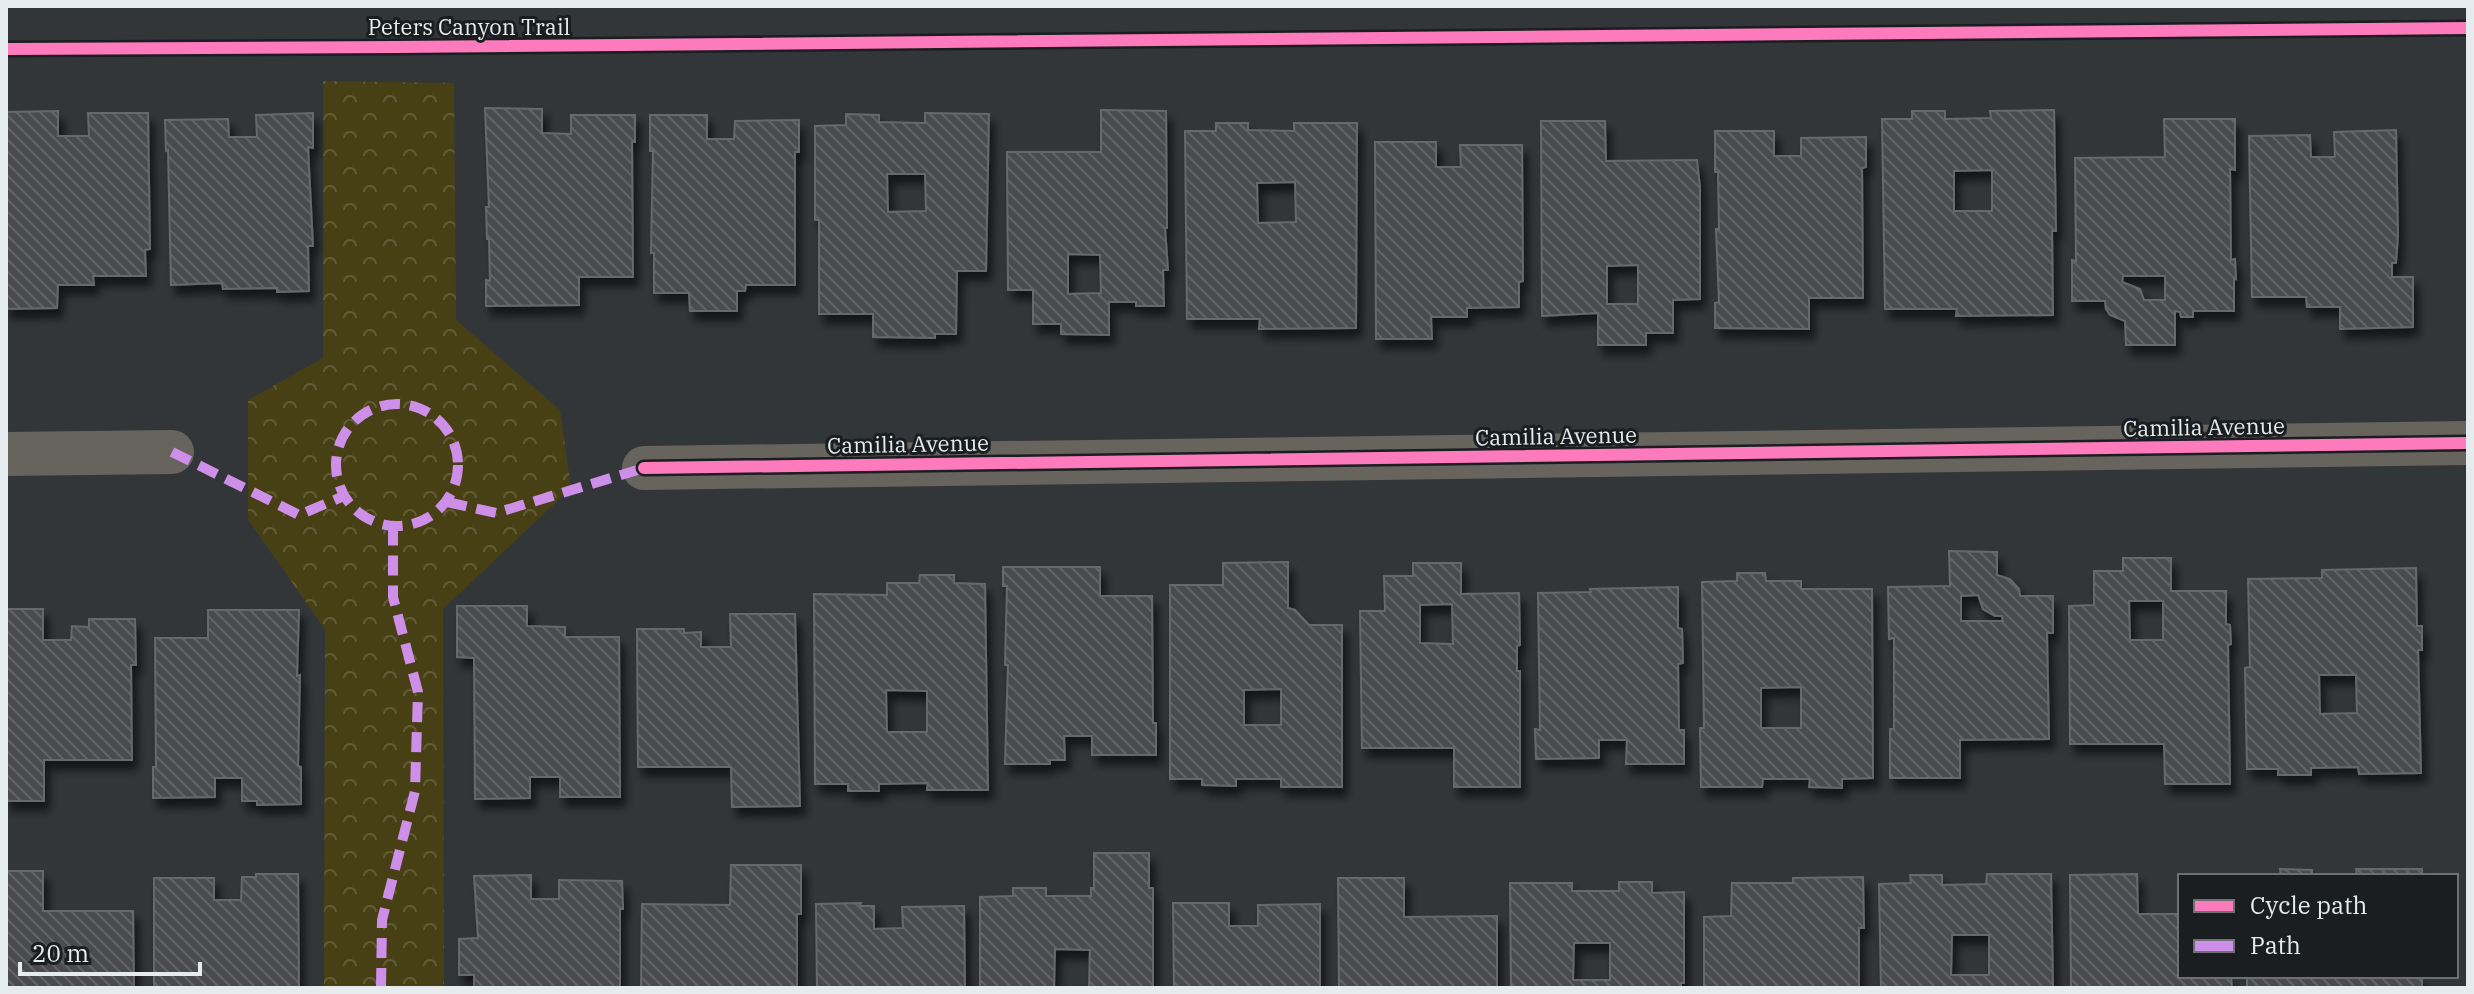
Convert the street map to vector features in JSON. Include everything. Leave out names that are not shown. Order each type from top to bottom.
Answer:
[{"type":"street","name":"Camilia Avenue","points":[[644,468],[2468,443]]},
{"type":"street","points":[[6,454],[172,452]]},
{"type":"green space","points":[[323,81],[454,83],[456,320],[560,410],[571,488],[443,609],[444,988],[324,988],[325,629],[248,520],[248,400],[323,358]]},
{"type":"building","points":[[485,108],[542,109],[542,133],[571,134],[571,115],[635,115],[635,142],[632,142],[633,277],[579,277],[579,305],[486,306],[486,280],[490,281]]},
{"type":"building","points":[[1101,110],[1166,111],[1165,228],[1168,270],[1163,270],[1164,306],[1109,302],[1109,335],[1061,334],[1061,324],[1033,324],[1033,290],[1008,290],[1007,152],[1101,152]],"holes":[[[1068,254],[1100,255],[1101,293],[1068,294]]]},
{"type":"building","points":[[2054,110],[2056,231],[2052,231],[2053,315],[1956,316],[1957,309],[1885,309],[1882,119],[1912,119],[1912,111],[1945,111],[1945,119],[1991,118],[1990,111]],"holes":[[[1992,170],[1992,211],[1954,211],[1954,171]]]},
{"type":"building","points":[[58,111],[58,136],[89,136],[88,113],[148,113],[150,249],[145,250],[146,276],[93,276],[94,285],[58,285],[57,308],[6,309],[6,112]]},
{"type":"building","points":[[313,113],[313,148],[308,147],[313,246],[308,246],[309,291],[223,289],[222,283],[171,285],[165,120],[228,119],[229,137],[257,137],[256,115]]},
{"type":"building","points":[[925,113],[989,114],[986,271],[957,271],[956,334],[935,334],[935,338],[873,337],[873,314],[819,314],[815,126],[846,125],[846,114],[879,115],[879,122],[925,123]],"holes":[[[887,174],[925,174],[926,211],[888,212]]]},
{"type":"building","points":[[650,115],[707,115],[707,139],[734,139],[735,121],[799,120],[799,152],[795,152],[795,285],[746,285],[745,291],[737,291],[737,311],[690,311],[689,293],[654,293]]},
{"type":"building","points":[[2164,119],[2235,119],[2235,170],[2230,169],[2231,260],[2235,259],[2236,279],[2234,311],[2193,311],[2193,317],[2181,317],[2180,312],[2175,311],[2175,345],[2126,345],[2125,321],[2110,315],[2105,301],[2072,301],[2072,260],[2076,261],[2075,158],[2165,157]],"holes":[[[2123,276],[2165,276],[2165,300],[2144,300],[2140,289],[2122,282]]]},
{"type":"building","points":[[1541,121],[1605,121],[1606,161],[1697,160],[1700,299],[1673,300],[1673,333],[1646,333],[1646,345],[1598,345],[1598,313],[1542,316]],"holes":[[[1638,265],[1638,304],[1607,304],[1607,266]]]},
{"type":"building","points":[[1216,123],[1248,123],[1248,130],[1294,131],[1294,123],[1357,123],[1356,328],[1259,329],[1260,319],[1187,319],[1185,131],[1216,131]],"holes":[[[1295,182],[1296,222],[1258,223],[1257,183]]]},
{"type":"building","points":[[2396,130],[2398,235],[2392,277],[2413,277],[2413,327],[2340,329],[2340,307],[2307,307],[2306,297],[2252,297],[2249,136],[2310,135],[2311,157],[2335,157],[2334,132]]},
{"type":"building","points":[[1715,131],[1774,131],[1774,156],[1801,156],[1801,138],[1866,137],[1866,167],[1862,168],[1863,298],[1809,298],[1809,329],[1715,328],[1715,303],[1719,302],[1716,229],[1719,229]]},
{"type":"building","points":[[1375,142],[1436,142],[1436,167],[1461,167],[1460,145],[1522,145],[1523,281],[1519,282],[1519,307],[1467,308],[1467,317],[1431,317],[1432,339],[1376,339]]},
{"type":"building","points":[[1949,551],[1997,552],[1997,575],[2010,579],[2019,589],[2020,596],[2053,596],[2053,633],[2047,633],[2049,739],[1960,740],[1960,778],[1890,778],[1890,729],[1894,729],[1894,638],[1889,639],[1888,587],[1950,586]],"holes":[[[1978,595],[1983,609],[1995,616],[2002,616],[2003,621],[1961,621],[1961,596]]]},
{"type":"building","points":[[2123,558],[2171,558],[2171,591],[2226,591],[2226,624],[2230,625],[2231,644],[2228,645],[2230,784],[2165,784],[2164,744],[2070,744],[2069,606],[2094,605],[2094,571],[2123,571]],"holes":[[[2129,601],[2163,601],[2163,640],[2130,640]]]},
{"type":"building","points":[[1288,562],[1288,608],[1295,610],[1309,625],[1342,625],[1342,787],[1281,787],[1281,779],[1236,779],[1236,786],[1202,785],[1202,779],[1170,779],[1170,585],[1223,585],[1223,563]],"holes":[[[1281,689],[1281,725],[1244,725],[1244,690]]]},
{"type":"building","points":[[1413,563],[1461,563],[1461,594],[1519,593],[1517,671],[1520,671],[1520,787],[1454,787],[1454,748],[1362,748],[1360,611],[1385,611],[1384,576],[1413,576]],"holes":[[[1452,604],[1453,644],[1420,643],[1420,605]]]},
{"type":"building","points":[[1003,567],[1100,567],[1100,596],[1152,596],[1156,755],[1092,755],[1092,736],[1064,736],[1065,760],[1050,760],[1050,764],[1005,764],[1008,665],[1005,665],[1007,586],[1003,586]]},
{"type":"building","points":[[2416,568],[2417,626],[2422,626],[2422,650],[2418,650],[2421,773],[2359,774],[2358,767],[2311,768],[2311,775],[2278,775],[2278,769],[2247,769],[2245,668],[2250,667],[2248,579],[2322,578],[2322,570]],"holes":[[[2319,675],[2356,675],[2357,713],[2320,714]]]},
{"type":"building","points":[[1737,573],[1765,573],[1766,581],[1801,581],[1801,589],[1872,589],[1873,778],[1842,779],[1842,788],[1809,787],[1810,779],[1763,779],[1762,787],[1701,787],[1700,728],[1704,728],[1702,582],[1737,581]],"holes":[[[1801,687],[1801,728],[1761,728],[1761,688]]]},
{"type":"building","points":[[920,575],[954,575],[954,583],[985,584],[988,790],[927,790],[928,783],[879,784],[879,791],[848,791],[848,784],[815,784],[814,594],[887,595],[887,583],[919,583]],"holes":[[[886,690],[927,691],[927,732],[887,732]]]},
{"type":"building","points":[[1678,587],[1678,628],[1682,629],[1683,663],[1678,664],[1679,730],[1684,730],[1684,764],[1626,764],[1627,740],[1599,740],[1599,758],[1536,759],[1535,729],[1540,730],[1538,593]]},
{"type":"building","points":[[457,606],[527,606],[527,626],[565,627],[565,637],[619,637],[620,797],[560,797],[560,777],[530,777],[530,798],[475,799],[474,658],[457,657]]},
{"type":"building","points":[[6,609],[43,609],[43,640],[71,640],[72,626],[89,627],[89,619],[135,619],[136,665],[131,665],[132,760],[44,760],[44,801],[6,801]]},
{"type":"building","points":[[208,610],[299,610],[297,676],[300,675],[298,766],[301,767],[301,804],[257,805],[257,801],[242,801],[242,778],[215,778],[215,797],[153,798],[153,767],[156,767],[155,638],[208,638]]},
{"type":"building","points":[[730,614],[795,614],[800,806],[732,807],[731,767],[638,767],[637,629],[701,632],[701,647],[731,647]]},
{"type":"building","points":[[1094,853],[1149,853],[1149,888],[1153,888],[1153,988],[1089,988],[1090,950],[1055,949],[1054,988],[980,988],[980,897],[1013,896],[1013,888],[1046,888],[1046,896],[1091,896],[1091,888],[1094,888]]},
{"type":"building","points":[[731,865],[801,865],[801,914],[797,914],[797,988],[641,988],[642,904],[730,905]]},
{"type":"building","points":[[2280,869],[2312,870],[2312,874],[2281,874]]},
{"type":"building","points":[[2356,869],[2422,869],[2422,874],[2357,874]]},
{"type":"building","points":[[6,871],[43,871],[43,911],[133,911],[134,988],[6,988]]},
{"type":"building","points":[[256,874],[298,874],[299,988],[154,988],[154,878],[214,878],[214,900],[241,900],[242,877],[256,877]]},
{"type":"building","points":[[1987,874],[2051,874],[2053,988],[1881,988],[1879,884],[1911,883],[1910,875],[1942,875],[1942,885],[1986,884]],"holes":[[[1952,935],[1989,935],[1989,975],[1951,975]]]},
{"type":"building","points":[[2137,874],[2138,914],[2178,914],[2178,978],[2231,978],[2232,988],[2071,988],[2070,875]]},
{"type":"building","points":[[531,875],[531,899],[559,899],[559,880],[622,881],[620,988],[474,988],[474,975],[459,975],[459,939],[478,938],[474,876]]},
{"type":"building","points":[[1863,877],[1864,928],[1859,928],[1859,988],[1704,988],[1704,917],[1731,916],[1732,883],[1793,883],[1793,878]]},
{"type":"building","points":[[1338,878],[1404,878],[1404,917],[1497,916],[1497,988],[1339,988]]},
{"type":"building","points":[[1619,882],[1652,882],[1652,893],[1684,892],[1684,983],[1681,983],[1681,988],[1511,988],[1510,883],[1572,883],[1572,891],[1619,891]],"holes":[[[1574,943],[1610,943],[1610,980],[1573,980]]]},
{"type":"building","points":[[861,903],[860,906],[874,906],[874,929],[903,928],[902,907],[964,906],[965,988],[817,988],[816,904]]},
{"type":"building","points":[[1173,903],[1229,903],[1229,926],[1258,926],[1258,905],[1320,904],[1320,988],[1174,988]]},
{"type":"building","points":[[2247,978],[2422,978],[2422,988],[2247,988]]},
{"type":"marked path","points":[[397,404],[420,408],[440,422],[454,442],[458,465],[454,488],[440,508],[420,522],[397,526],[374,522],[354,508],[340,488],[336,465],[340,442],[354,422],[374,408],[397,404]]},
{"type":"marked path","points":[[172,452],[299,515],[344,496]]},
{"type":"marked path","points":[[447,502],[496,513],[644,468]]},
{"type":"marked path","points":[[381,988],[382,920],[415,791],[418,692],[393,597],[393,527]]},
{"type":"cycle path","name":"Peters Canyon Trail","points":[[6,49],[2468,28]]},
{"type":"cycle path","points":[[644,468],[2468,443]]}]
